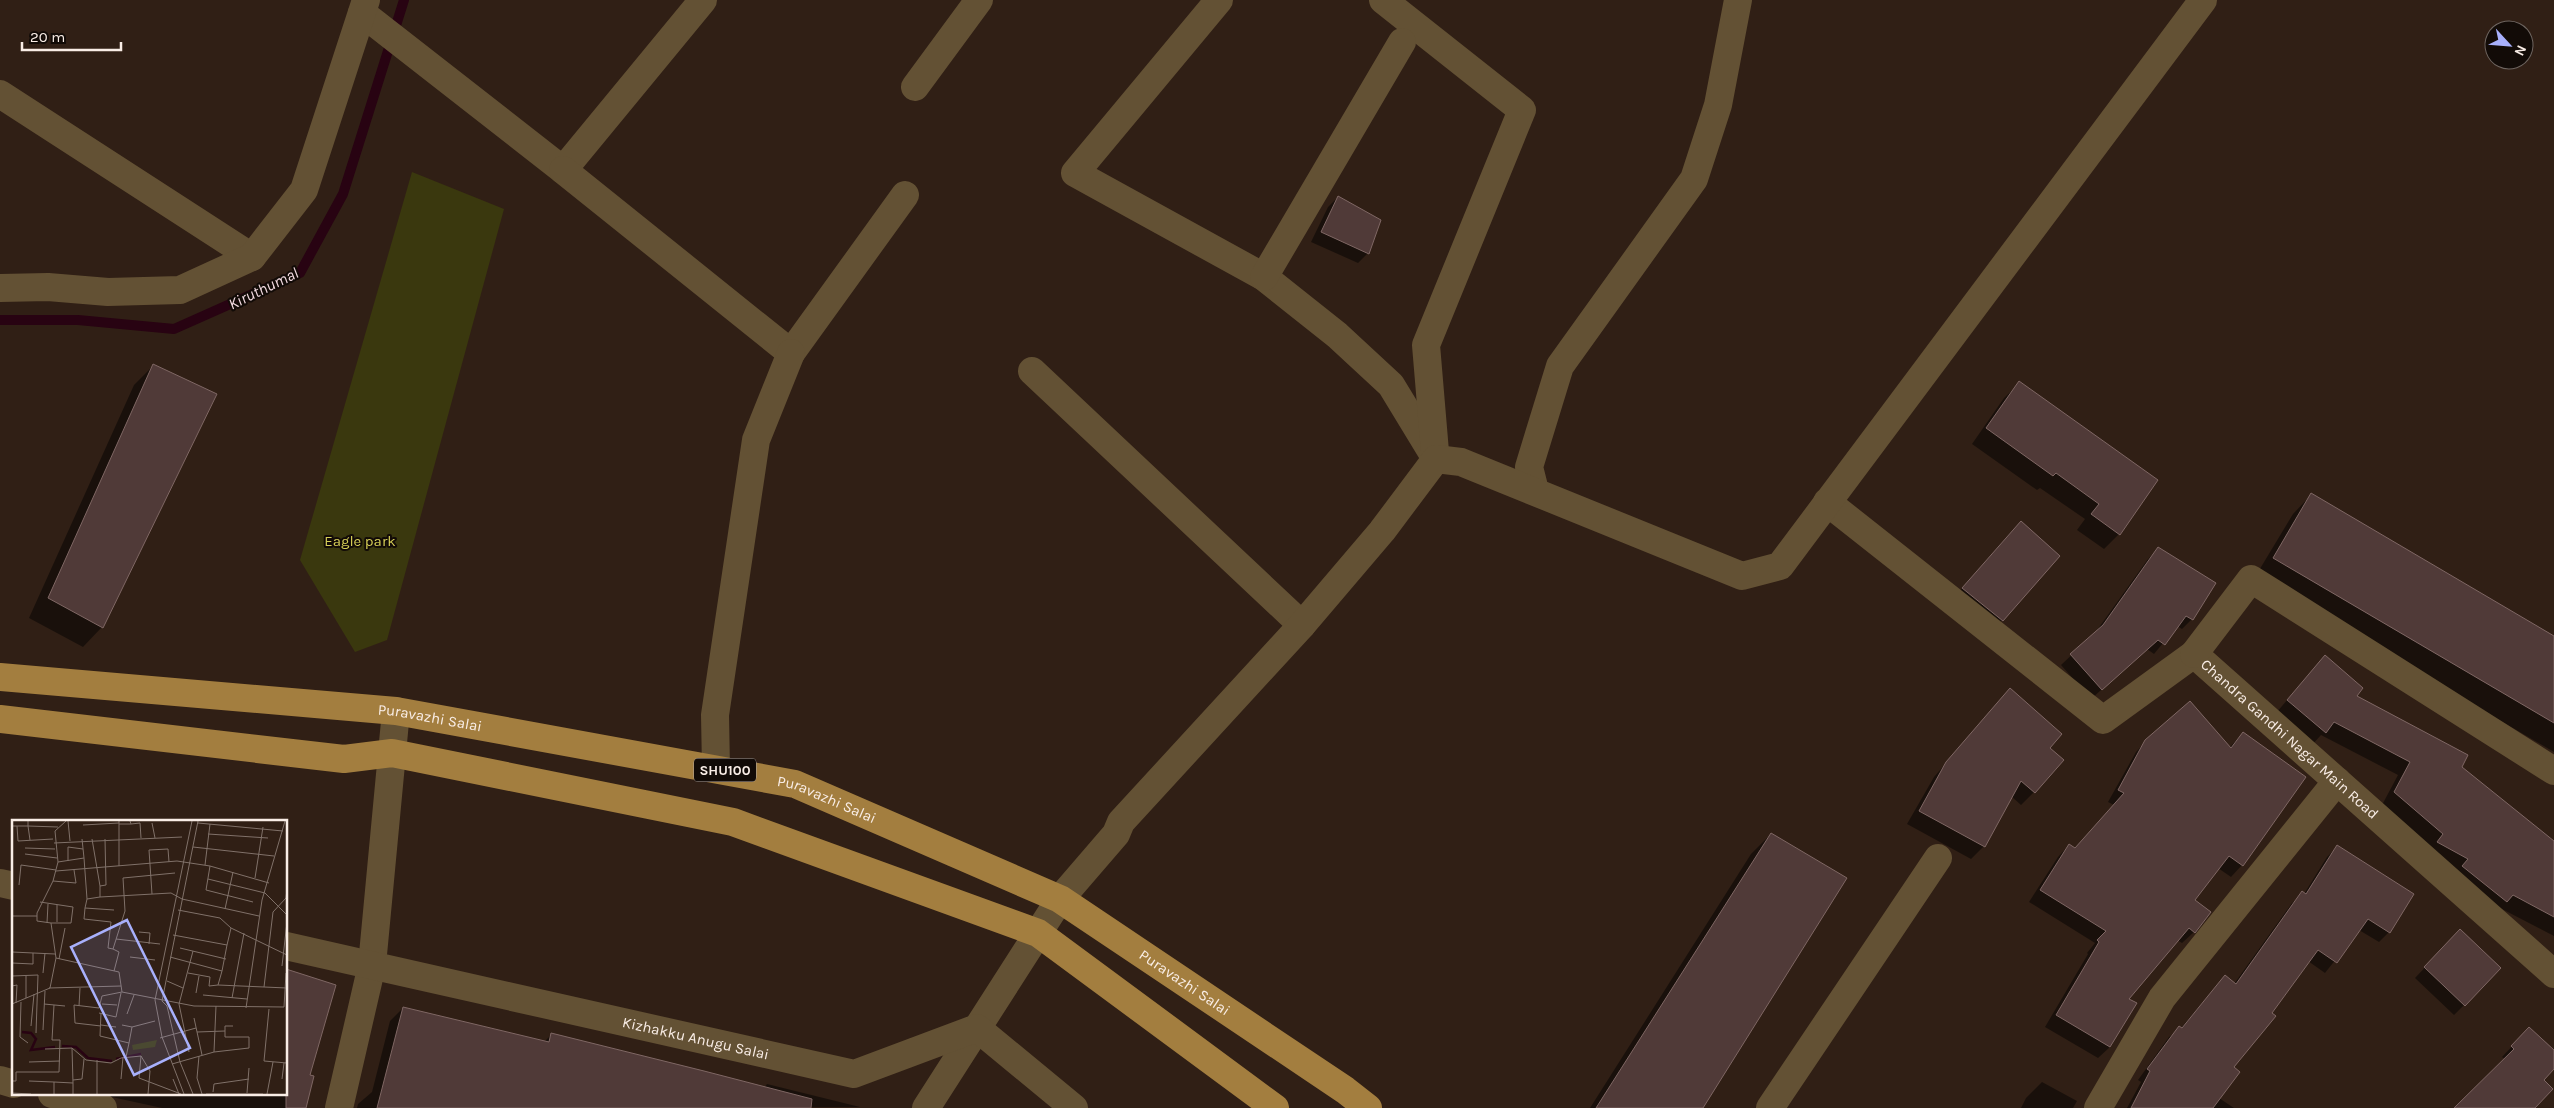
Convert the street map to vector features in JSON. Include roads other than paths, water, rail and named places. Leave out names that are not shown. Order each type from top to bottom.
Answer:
[{"type":"main road","name":"Puravazhi Salai","points":[[0,677],[396,711],[796,784],[1060,900],[1345,1090],[1368,1108]]},
{"type":"main road","points":[[0,719],[344,760],[392,753],[733,822],[1038,933],[1275,1108]]},
{"type":"street","points":[[563,170],[703,0]]},
{"type":"street","points":[[915,87],[979,0]]},
{"type":"street","points":[[1219,0],[1075,173],[1264,277],[1337,335],[1391,385],[1436,459]]},
{"type":"street","points":[[926,1108],[1060,900],[1116,834],[1121,822],[1302,625],[1382,531],[1436,459],[1426,345],[1522,110],[1383,0]]},
{"type":"street","points":[[1535,492],[1529,467],[1560,366],[1694,178],[1718,105],[1738,0]]},
{"type":"street","points":[[1436,459],[1460,462],[1742,576],[1780,566],[2203,0]]},
{"type":"street","points":[[0,288],[48,287],[108,292],[180,290],[252,257],[304,190],[364,6],[563,170],[791,353]]},
{"type":"street","points":[[1264,277],[1402,42]]},
{"type":"street","points":[[0,94],[252,257]]},
{"type":"street","points":[[716,768],[715,714],[756,440],[791,353],[905,195]]},
{"type":"street","points":[[1032,371],[1302,625]]},
{"type":"street","name":"Chandra Gandhi Nagar Main Road","points":[[1827,502],[2102,720],[2194,654],[2554,974]]},
{"type":"street","points":[[2194,654],[2251,579],[2554,771]]},
{"type":"street","points":[[339,1108],[372,966],[396,711]]},
{"type":"street","points":[[2098,1108],[2162,998],[2336,781]]},
{"type":"street","points":[[1770,1108],[1938,858]]},
{"type":"street","name":"Kizhakku Anugu Salai","points":[[288,946],[854,1074],[977,1028]]},
{"type":"street","points":[[977,1028],[1074,1108]]},
{"type":"street","points":[[59,1096],[103,1108]]},
{"type":"waterway","name":"Kiruthumal","points":[[0,320],[78,320],[174,329],[300,273],[343,194],[404,0]]},
{"type":"park label","name":"Eagle park","points":[[360,541]]}]
